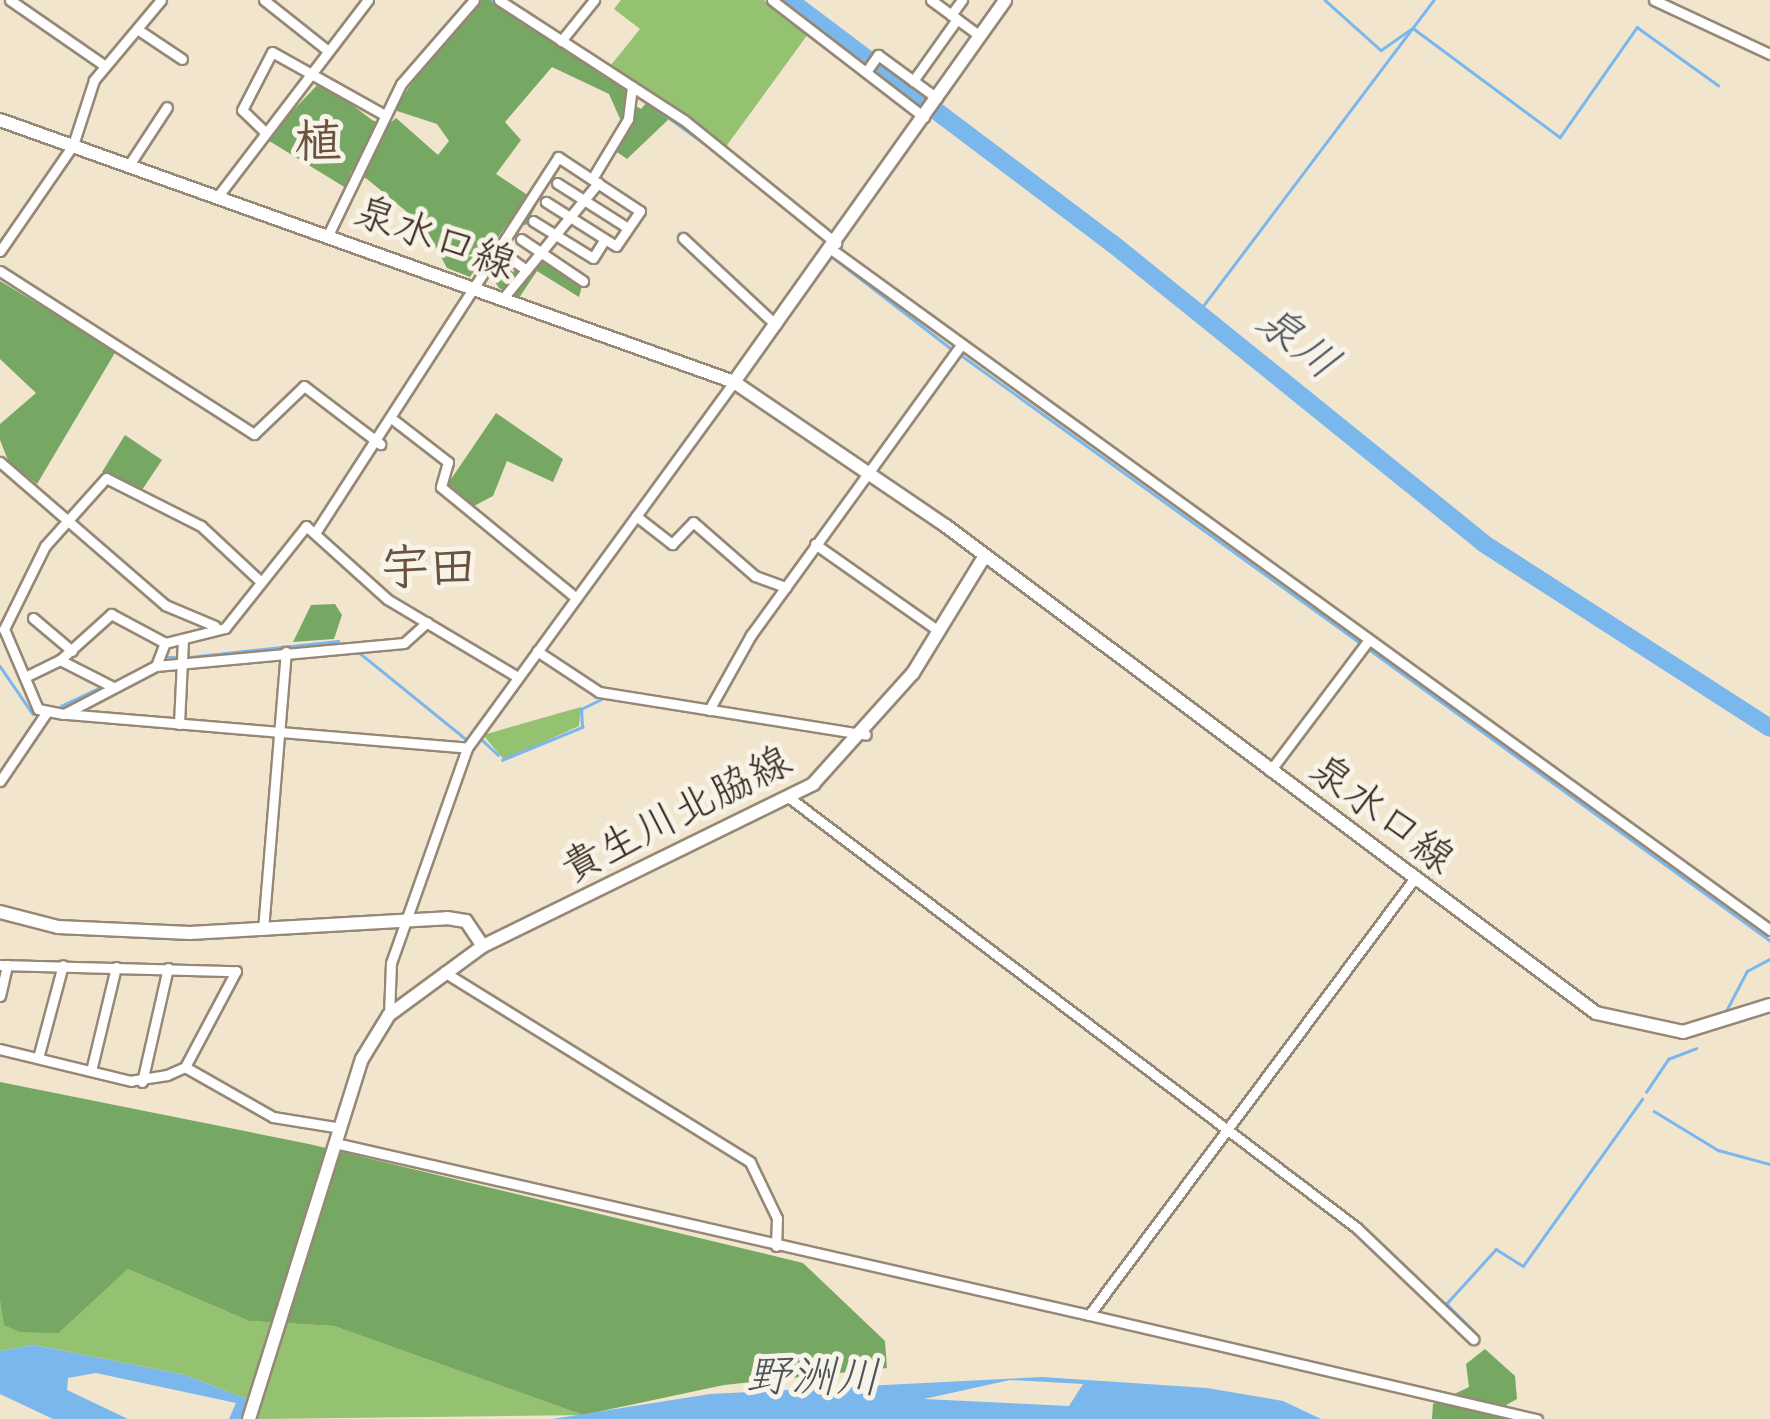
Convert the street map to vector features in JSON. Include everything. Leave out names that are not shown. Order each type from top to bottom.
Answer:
[{"type":"main road","points":[[984,557],[868,470],[734,382],[926,118],[1006,0]]},
{"type":"main road","name":"泉水口線","points":[[0,120],[474,286],[734,382]]},
{"type":"main road","name":"泉水口線","points":[[984,557],[1414,878],[1624,1026],[1698,1030],[1770,1005]]},
{"type":"main road","name":"貴生川北脇線","points":[[249,1419],[362,1060],[389,1015],[441,970],[483,946],[791,799],[866,735],[939,631],[984,557]]},
{"type":"main road","points":[[0,912],[58,928],[263,930],[404,920],[466,921],[483,946]]},
{"type":"street","points":[[10,0],[104,66]]},
{"type":"street","points":[[0,251],[74,145],[104,66],[161,0]]},
{"type":"street","points":[[264,0],[327,50]]},
{"type":"street","points":[[218,196],[311,80],[327,50],[368,0]]},
{"type":"street","points":[[328,235],[383,114],[474,0]]},
{"type":"street","points":[[499,0],[632,86],[959,348],[1770,930]]},
{"type":"street","points":[[562,42],[594,0]]},
{"type":"street","points":[[772,0],[926,118]]},
{"type":"street","points":[[931,0],[980,36]]},
{"type":"street","points":[[913,81],[962,0]]},
{"type":"street","points":[[1654,0],[1770,54]]},
{"type":"street","points":[[137,29],[182,59]]},
{"type":"street","points":[[266,133],[242,110],[272,52],[311,80],[383,114]]},
{"type":"street","points":[[866,72],[878,55],[937,98]]},
{"type":"street","points":[[504,297],[586,201],[628,118],[632,86]]},
{"type":"street","points":[[129,165],[166,107]]},
{"type":"street","points":[[317,530],[395,421],[474,286],[558,157],[640,211],[616,246],[546,202]]},
{"type":"street","points":[[557,183],[628,228]]},
{"type":"street","points":[[533,221],[592,258],[605,239]]},
{"type":"street","points":[[683,238],[776,325]]},
{"type":"street","points":[[521,239],[582,281]]},
{"type":"street","points":[[507,256],[526,270]]},
{"type":"street","points":[[0,272],[254,434],[304,386],[380,444]]},
{"type":"street","points":[[708,710],[815,544],[959,348]]},
{"type":"street","points":[[389,1015],[385,990],[404,920],[467,748],[734,382]]},
{"type":"street","points":[[395,421],[448,462],[441,487],[576,598]]},
{"type":"street","points":[[0,462],[165,605],[215,626],[225,628],[301,529],[317,530],[387,599],[516,676]]},
{"type":"street","points":[[46,713],[25,677],[4,617],[95,480],[120,481],[201,526],[260,581]]},
{"type":"street","points":[[636,516],[672,544],[693,522],[755,576],[786,587]]},
{"type":"street","points":[[815,544],[939,631]]},
{"type":"street","points":[[25,677],[60,660],[111,614],[164,643],[215,626]]},
{"type":"street","points":[[33,618],[72,651]]},
{"type":"street","points":[[64,714],[156,666],[404,643],[427,622]]},
{"type":"street","points":[[179,724],[183,639]]},
{"type":"street","points":[[1270,772],[1368,642]]},
{"type":"street","points":[[156,666],[164,643]]},
{"type":"street","points":[[263,930],[286,652]]},
{"type":"street","points":[[537,652],[599,692],[866,735]]},
{"type":"street","points":[[60,660],[113,687]]},
{"type":"street","points":[[46,713],[467,748]]},
{"type":"street","points":[[0,781],[46,713]]},
{"type":"street","points":[[791,799],[1357,1228],[1473,1338]]},
{"type":"street","points":[[1088,1315],[1414,878]]},
{"type":"street","points":[[0,996],[4,965],[236,970],[185,1068],[142,1082],[0,1049]]},
{"type":"street","points":[[38,1058],[63,965]]},
{"type":"street","points":[[91,1071],[116,967]]},
{"type":"street","points":[[142,1082],[168,968]]},
{"type":"street","points":[[441,970],[750,1162],[777,1218],[776,1246]]},
{"type":"street","points":[[185,1068],[274,1117],[341,1128]]},
{"type":"street","points":[[335,1143],[1536,1419]]},
{"type":"green space","points":[[467,0],[491,0],[627,87],[627,101],[641,109],[647,102],[670,118],[627,159],[614,150],[621,121],[609,94],[552,67],[505,122],[521,140],[496,174],[538,202],[526,225],[508,223],[470,277],[447,268],[424,226],[367,179],[351,171],[346,188],[266,139],[321,81],[372,120],[387,126],[396,118],[438,155],[449,141],[437,124],[394,110]]},
{"type":"green space","points":[[621,0],[764,0],[808,34],[725,148],[611,65],[640,29],[614,9]]},
{"type":"green space","points":[[534,255],[582,286],[579,297],[537,271],[519,298],[499,288],[489,272],[498,258],[513,272]]},
{"type":"green space","points":[[0,281],[116,351],[37,484],[9,463],[0,440],[0,424],[36,393],[0,359]]},
{"type":"green space","points":[[496,413],[563,459],[553,482],[507,461],[493,496],[472,507],[447,485]]},
{"type":"green space","points":[[125,435],[162,460],[142,490],[102,472]]},
{"type":"green space","points":[[335,604],[342,615],[334,639],[293,642],[311,605]]},
{"type":"green space","points":[[581,707],[579,726],[504,760],[483,735]]},
{"type":"green space","points":[[0,1082],[309,1144],[803,1263],[885,1341],[887,1368],[724,1385],[583,1415],[334,1326],[249,1321],[128,1269],[59,1333],[20,1332],[4,1325],[0,1299]]},
{"type":"green space","points":[[128,1269],[249,1321],[334,1326],[583,1415],[260,1419],[249,1400],[185,1375],[34,1345],[0,1351],[0,1299],[59,1333]]},
{"type":"green space","points":[[1485,1349],[1515,1376],[1517,1399],[1506,1405],[1534,1419],[1432,1419],[1433,1404],[1469,1387],[1466,1364]]},
{"type":"water","points":[[34,1345],[185,1375],[249,1400],[260,1419],[229,1419],[236,1403],[96,1373],[68,1378],[67,1390],[128,1419],[53,1419],[0,1394],[0,1351]]},
{"type":"water","points":[[1042,1377],[1207,1388],[1283,1401],[1321,1419],[552,1419],[710,1394]],"holes":[[[1010,1380],[1083,1384],[1069,1406],[924,1399]]]},
{"type":"waterway","points":[[492,0],[607,76]]},
{"type":"waterway","name":"泉川","points":[[789,0],[1113,244],[1483,543],[1770,728]]},
{"type":"waterway","points":[[1325,0],[1381,50],[1412,28]]},
{"type":"waterway","points":[[1197,314],[1434,0]]},
{"type":"waterway","points":[[1413,28],[1560,137],[1637,27],[1718,85]]},
{"type":"waterway","points":[[643,99],[730,162]]},
{"type":"waterway","points":[[830,255],[954,351]]},
{"type":"waterway","points":[[961,355],[1360,643]]},
{"type":"waterway","points":[[189,657],[338,641]]},
{"type":"waterway","points":[[1366,647],[1770,940]]},
{"type":"waterway","points":[[356,650],[467,740]]},
{"type":"waterway","points":[[162,657],[179,657]]},
{"type":"waterway","points":[[0,666],[33,714]]},
{"type":"waterway","points":[[61,706],[101,687]]},
{"type":"waterway","points":[[502,760],[582,727],[581,709],[606,697]]},
{"type":"waterway","points":[[614,699],[640,702]]},
{"type":"waterway","points":[[737,719],[750,722]]},
{"type":"waterway","points":[[479,737],[498,755]]},
{"type":"waterway","points":[[1725,1013],[1747,971],[1770,959]]},
{"type":"waterway","points":[[1646,1092],[1668,1059],[1696,1048]]},
{"type":"waterway","points":[[1472,1330],[1446,1304],[1496,1249],[1523,1266],[1642,1099]]},
{"type":"waterway","points":[[1654,1111],[1718,1150],[1770,1164]]},
{"type":"district","name":"植","points":[[318,142]]},
{"type":"district","name":"宇田","points":[[429,568]]},
{"type":"water label","name":"野洲川","points":[[813,1377]]}]
